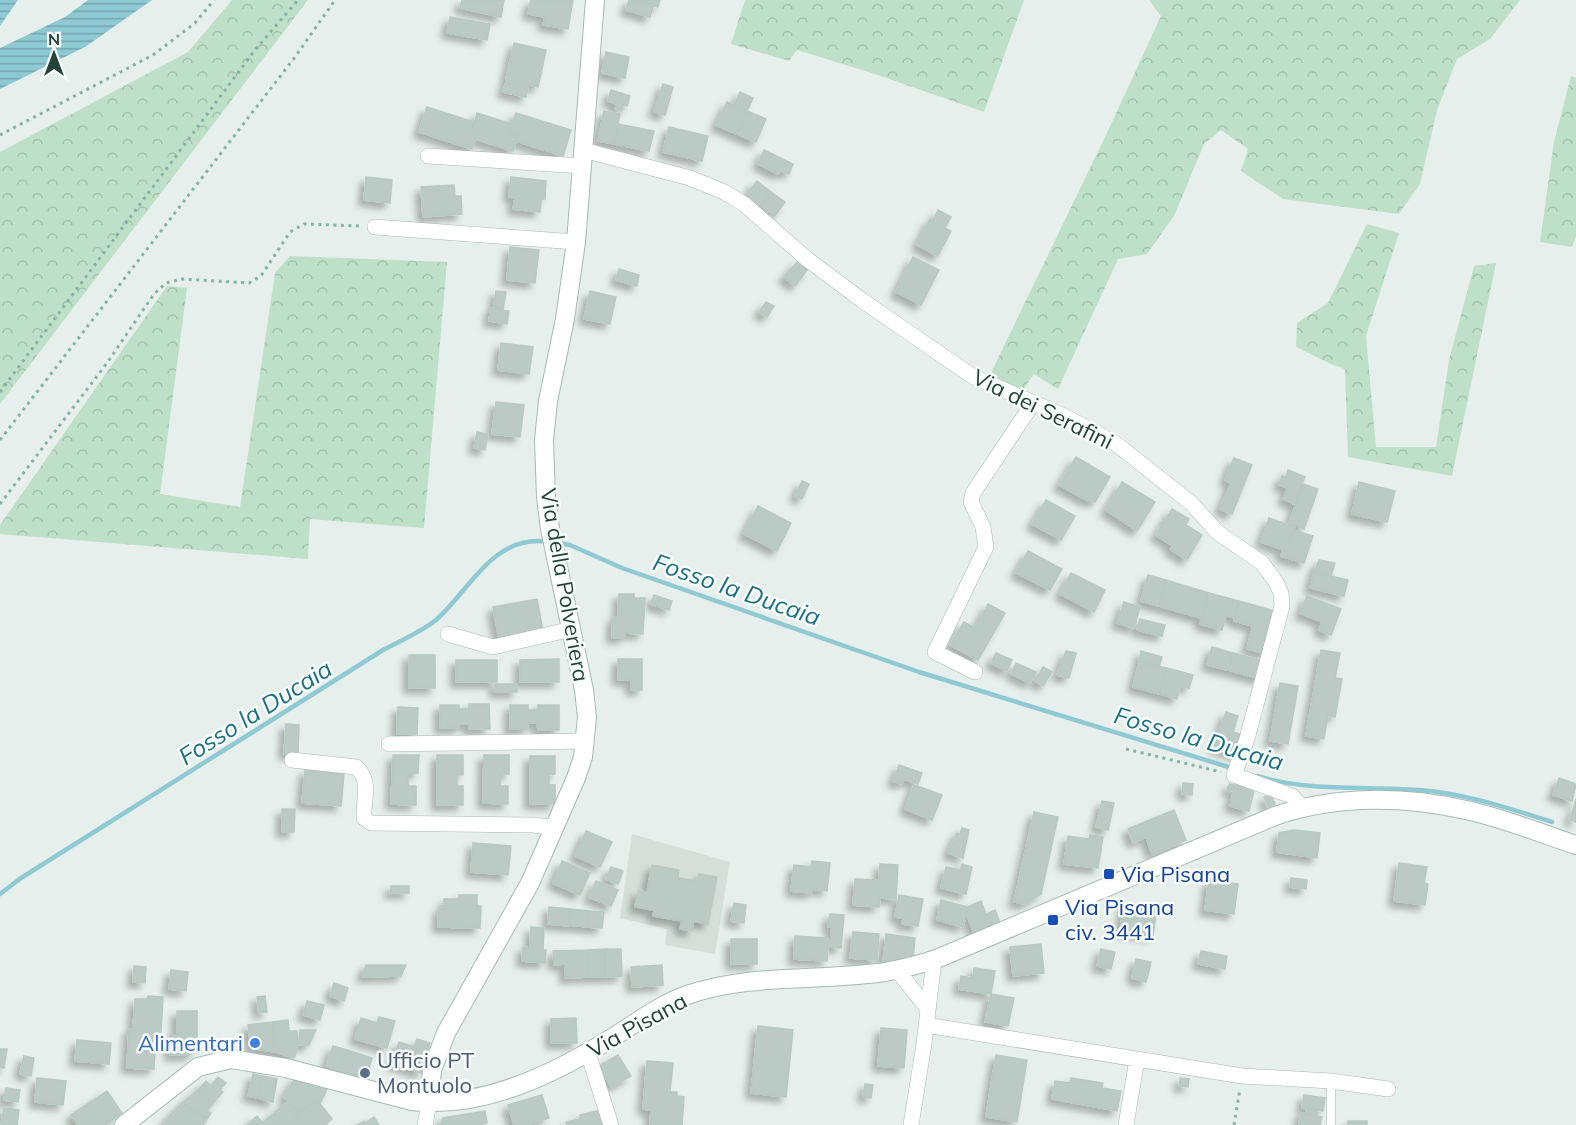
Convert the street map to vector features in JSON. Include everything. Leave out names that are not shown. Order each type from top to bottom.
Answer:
[{"type":"main road","name":"Via della Polveriera","points":[[429,1102],[432,1070],[446,1033],[531,883],[583,757],[587,717],[584,690],[551,533],[546,497],[544,440],[548,401],[565,319],[576,242],[595,0]]},
{"type":"main road","name":"Via Pisana","points":[[130,1124],[198,1067],[231,1059],[244,1059],[286,1068],[394,1097],[429,1102],[458,1100],[500,1091],[546,1075],[588,1053],[674,1001],[710,988],[753,981],[875,973],[897,970],[934,960],[1275,816],[1302,807],[1351,801],[1413,800],[1468,810],[1576,844]]},
{"type":"street","name":"Via dei Serafini","points":[[429,156],[582,158],[690,178],[724,192],[744,204],[807,259],[899,326],[972,375],[1064,416],[1115,443],[1191,503],[1217,532],[1262,563],[1281,593],[1282,606],[1236,769]]},
{"type":"street","points":[[375,227],[576,242]]},
{"type":"street","points":[[975,672],[935,652],[986,548],[983,527],[971,502],[973,493],[1033,403]]},
{"type":"street","points":[[448,634],[493,647],[572,629]]},
{"type":"street","points":[[389,744],[585,741]]},
{"type":"street","points":[[292,760],[356,767],[362,772],[366,782],[364,818],[371,823],[533,825],[555,828]]},
{"type":"street","points":[[1236,769],[1292,796],[1302,807]]},
{"type":"street","points":[[911,1125],[934,960]]},
{"type":"street","points":[[897,970],[928,1009]]},
{"type":"street","points":[[926,1025],[1242,1076],[1331,1081],[1388,1089]]},
{"type":"street","points":[[588,1053],[611,1125]]},
{"type":"street","points":[[1126,1125],[1137,1059]]},
{"type":"street","points":[[425,1125],[429,1102]]},
{"type":"lane","points":[[1331,1081],[1331,1125]]},
{"type":"path","points":[[0,135],[153,55],[195,22],[214,0]]},
{"type":"path","points":[[0,392],[255,50],[298,0]]},
{"type":"path","points":[[0,440],[158,237],[295,57],[335,0]]},
{"type":"path","points":[[0,504],[107,363],[154,294],[166,283],[182,279],[249,283],[261,276],[290,232],[304,224],[375,227]]},
{"type":"path","points":[[1126,749],[1236,769]]},
{"type":"path","points":[[1234,1125],[1242,1076]]},
{"type":"shaded area","points":[[632,834],[730,862],[715,954],[665,945],[667,929],[620,918]]},
{"type":"green space","points":[[232,0],[308,0],[0,404],[0,152],[188,52]]},
{"type":"green space","points":[[745,0],[1024,0],[984,112],[797,50],[789,61],[731,44]]},
{"type":"green space","points":[[1149,0],[1520,0],[1490,39],[1457,59],[1437,110],[1420,184],[1399,214],[1283,199],[1241,171],[1248,149],[1221,130],[1204,144],[1174,216],[1147,254],[1118,259],[1058,389],[1034,374],[1020,394],[988,379],[1161,16]]},
{"type":"green space","points":[[1571,76],[1576,78],[1576,237],[1572,247],[1540,242],[1554,142]]},
{"type":"green space","points":[[1367,224],[1399,233],[1366,336],[1376,447],[1436,447],[1449,360],[1474,266],[1496,263],[1452,476],[1348,457],[1345,369],[1296,347],[1297,323],[1328,303]]},
{"type":"green space","points":[[290,256],[447,262],[424,528],[310,519],[308,559],[0,534],[0,525],[167,286],[187,288],[160,494],[240,507],[275,273]]},
{"type":"water","points":[[0,0],[18,0],[0,26]]},
{"type":"water","points":[[88,0],[152,0],[85,47],[0,89],[0,48],[65,17]]},
{"type":"building","points":[[462,0],[504,0],[501,17],[460,8]]},
{"type":"building","points":[[531,0],[573,0],[568,29],[543,25],[545,17],[528,14]]},
{"type":"building","points":[[629,0],[653,6],[650,17],[626,10]]},
{"type":"building","points":[[632,0],[660,0],[658,7]]},
{"type":"building","points":[[450,17],[490,24],[487,40],[447,33]]},
{"type":"building","points":[[514,43],[546,50],[538,87],[506,80]]},
{"type":"building","points":[[606,52],[629,57],[625,78],[602,73]]},
{"type":"building","points":[[506,82],[528,87],[526,97],[503,92]]},
{"type":"building","points":[[663,84],[673,87],[665,115],[654,112]]},
{"type":"building","points":[[611,90],[630,96],[627,106],[623,105],[621,111],[615,109],[617,104],[608,101]]},
{"type":"building","points":[[740,92],[753,98],[747,111],[734,105]]},
{"type":"building","points":[[727,102],[747,111],[737,134],[716,125]]},
{"type":"building","points":[[427,107],[474,122],[472,131],[478,132],[472,149],[419,132]]},
{"type":"building","points":[[604,111],[620,114],[614,144],[598,141]]},
{"type":"building","points":[[747,111],[766,119],[756,142],[737,134]]},
{"type":"building","points":[[477,113],[512,124],[509,132],[518,135],[513,151],[475,139],[478,132],[472,131]]},
{"type":"building","points":[[516,113],[571,130],[563,156],[516,141],[518,135],[509,132]]},
{"type":"building","points":[[618,124],[654,131],[649,151],[614,144]]},
{"type":"building","points":[[669,127],[708,136],[702,161],[663,152]]},
{"type":"building","points":[[764,150],[793,164],[789,174],[780,170],[778,174],[758,164]]},
{"type":"building","points":[[366,177],[392,180],[390,203],[364,200]]},
{"type":"building","points":[[511,177],[546,181],[545,199],[541,199],[540,212],[513,209],[515,198],[509,197]]},
{"type":"building","points":[[757,181],[771,192],[760,206],[746,195]]},
{"type":"building","points":[[454,185],[455,196],[461,196],[462,214],[423,217],[421,187]]},
{"type":"building","points":[[771,192],[785,202],[774,217],[760,206]]},
{"type":"building","points":[[938,210],[951,217],[945,228],[951,231],[938,256],[917,245],[930,219],[933,221]]},
{"type":"building","points":[[510,247],[539,250],[535,283],[507,280]]},
{"type":"building","points":[[913,257],[939,270],[921,305],[896,292]]},
{"type":"building","points":[[798,261],[808,269],[795,286],[784,277]]},
{"type":"building","points":[[619,269],[639,275],[637,286],[616,280]]},
{"type":"building","points":[[496,291],[506,292],[503,309],[494,307]]},
{"type":"building","points":[[590,291],[616,297],[610,324],[584,319]]},
{"type":"building","points":[[766,302],[774,306],[767,317],[759,312]]},
{"type":"building","points":[[491,308],[509,311],[507,324],[489,321]]},
{"type":"building","points":[[501,343],[533,347],[529,374],[498,370]]},
{"type":"building","points":[[496,402],[524,405],[520,437],[492,434]]},
{"type":"building","points":[[477,432],[488,434],[485,450],[474,448]]},
{"type":"building","points":[[1076,457],[1110,477],[1095,502],[1089,499],[1088,501],[1059,485]]},
{"type":"building","points":[[1234,458],[1252,465],[1232,514],[1220,509],[1231,483],[1225,480]]},
{"type":"building","points":[[1288,470],[1305,477],[1294,504],[1283,499],[1288,488],[1279,485],[1282,476],[1286,477]]},
{"type":"building","points":[[802,481],[809,484],[802,499],[795,496]]},
{"type":"building","points":[[1122,482],[1155,502],[1137,531],[1106,510]]},
{"type":"building","points":[[1359,482],[1395,491],[1387,522],[1352,514]]},
{"type":"building","points":[[1303,484],[1318,489],[1304,529],[1289,523]]},
{"type":"building","points":[[1046,500],[1075,516],[1061,540],[1032,524]]},
{"type":"building","points":[[758,506],[791,523],[777,551],[744,534]]},
{"type":"building","points":[[1172,509],[1189,519],[1186,525],[1202,535],[1187,560],[1170,549],[1173,546],[1156,535]]},
{"type":"building","points":[[1269,518],[1295,527],[1287,551],[1261,542]]},
{"type":"building","points":[[1293,530],[1313,536],[1304,563],[1281,556],[1283,550],[1287,551]]},
{"type":"building","points":[[1028,551],[1062,569],[1050,590],[1016,573]]},
{"type":"building","points":[[1319,560],[1335,563],[1331,576],[1314,572]]},
{"type":"building","points":[[1314,572],[1348,580],[1344,596],[1310,588]]},
{"type":"building","points":[[1071,573],[1105,590],[1094,612],[1060,594]]},
{"type":"building","points":[[1148,575],[1166,580],[1159,606],[1141,601]]},
{"type":"building","points":[[1166,580],[1209,593],[1201,618],[1159,606]]},
{"type":"building","points":[[1209,593],[1239,601],[1235,618],[1226,615],[1222,630],[1200,624]]},
{"type":"building","points":[[619,594],[634,594],[634,598],[645,598],[643,634],[625,633],[624,638],[612,638],[613,617],[618,617]]},
{"type":"building","points":[[654,595],[672,601],[669,610],[651,604]]},
{"type":"building","points":[[1307,596],[1341,609],[1331,635],[1319,630],[1322,622],[1300,613]]},
{"type":"building","points":[[537,599],[543,631],[499,639],[493,607]]},
{"type":"building","points":[[1239,601],[1278,612],[1266,654],[1247,649],[1253,626],[1234,621]]},
{"type":"building","points":[[1124,602],[1140,607],[1134,628],[1117,623]]},
{"type":"building","points":[[988,604],[1005,613],[978,660],[950,645],[964,622],[975,628]]},
{"type":"building","points":[[1140,619],[1165,625],[1162,636],[1137,630]]},
{"type":"building","points":[[1212,647],[1233,653],[1228,670],[1207,665]]},
{"type":"building","points":[[1321,650],[1340,653],[1335,678],[1342,679],[1335,717],[1328,715],[1324,739],[1306,736]]},
{"type":"building","points":[[1066,651],[1076,653],[1069,678],[1057,675]]},
{"type":"building","points":[[1141,651],[1162,657],[1159,667],[1139,662]]},
{"type":"building","points":[[996,653],[1012,660],[1007,671],[991,663]]},
{"type":"building","points":[[1233,653],[1265,661],[1261,679],[1228,670]]},
{"type":"building","points":[[409,655],[435,655],[435,688],[409,688]]},
{"type":"building","points":[[559,659],[559,682],[520,682],[520,660]]},
{"type":"building","points":[[618,659],[642,659],[642,690],[631,690],[631,680],[618,680]]},
{"type":"building","points":[[456,660],[497,660],[497,682],[456,682]]},
{"type":"building","points":[[1139,662],[1167,668],[1160,694],[1133,687]]},
{"type":"building","points":[[1016,663],[1036,672],[1030,683],[1011,674]]},
{"type":"building","points":[[1043,667],[1052,672],[1043,686],[1035,681]]},
{"type":"building","points":[[1167,668],[1193,675],[1189,688],[1180,686],[1177,699],[1160,694]]},
{"type":"building","points":[[1280,683],[1298,686],[1288,744],[1270,741]]},
{"type":"building","points":[[495,684],[517,684],[517,692],[495,692]]},
{"type":"building","points":[[469,704],[489,704],[490,729],[469,729],[469,724],[459,724],[459,728],[440,728],[440,705],[459,705],[459,709],[469,709]]},
{"type":"building","points":[[510,705],[528,705],[528,710],[538,710],[538,705],[559,705],[559,730],[538,730],[537,723],[528,723],[528,729],[510,729]]},
{"type":"building","points":[[398,707],[418,708],[417,734],[397,734]]},
{"type":"building","points":[[1226,712],[1238,716],[1233,732],[1245,736],[1238,755],[1214,747]]},
{"type":"building","points":[[286,724],[299,725],[298,754],[284,754]]},
{"type":"building","points":[[393,755],[419,755],[418,773],[408,773],[408,786],[416,786],[416,805],[391,804]]},
{"type":"building","points":[[437,755],[463,755],[463,775],[457,775],[457,786],[463,786],[463,805],[437,805]]},
{"type":"building","points":[[484,755],[509,755],[509,774],[500,774],[500,786],[508,786],[508,804],[483,803]]},
{"type":"building","points":[[530,756],[555,756],[555,774],[549,775],[549,785],[555,785],[555,804],[530,804]]},
{"type":"building","points":[[899,765],[922,773],[918,784],[904,779],[902,784],[893,781]]},
{"type":"building","points":[[305,770],[344,774],[341,806],[302,803]]},
{"type":"building","points":[[1559,778],[1576,784],[1572,801],[1553,795]]},
{"type":"building","points":[[1183,783],[1193,784],[1192,795],[1182,794]]},
{"type":"building","points":[[1229,784],[1235,785],[1234,791],[1227,790]]},
{"type":"building","points":[[914,785],[942,795],[932,820],[905,809]]},
{"type":"building","points":[[1235,785],[1254,790],[1249,811],[1230,806]]},
{"type":"building","points":[[1271,795],[1275,804],[1268,807],[1264,797]]},
{"type":"building","points":[[1576,799],[1576,822],[1570,820]]},
{"type":"building","points":[[1102,801],[1114,803],[1108,830],[1096,827]]},
{"type":"building","points":[[282,809],[295,809],[294,832],[282,832]]},
{"type":"building","points":[[1174,810],[1186,840],[1152,854],[1146,837],[1133,843],[1128,829]]},
{"type":"building","points":[[1034,812],[1058,817],[1041,894],[1024,904],[1014,902]]},
{"type":"building","points":[[962,828],[969,830],[963,858],[948,853],[957,833],[960,834]]},
{"type":"building","points":[[1294,830],[1320,833],[1317,858],[1277,852],[1279,833]]},
{"type":"building","points":[[586,831],[612,842],[600,867],[575,856]]},
{"type":"building","points":[[1090,835],[1103,837],[1098,868],[1064,864],[1068,836],[1089,839]]},
{"type":"building","points":[[473,843],[511,846],[508,875],[471,872]]},
{"type":"building","points":[[562,861],[590,873],[580,895],[553,883]]},
{"type":"building","points":[[812,861],[830,863],[827,891],[812,889],[811,893],[791,891],[794,865],[812,867]]},
{"type":"building","points":[[1399,863],[1427,867],[1424,883],[1428,884],[1425,905],[1394,901]]},
{"type":"building","points":[[880,864],[898,865],[896,899],[880,898],[879,907],[853,905],[855,879],[879,880]]},
{"type":"building","points":[[962,864],[972,867],[966,894],[941,888],[946,867],[960,870]]},
{"type":"building","points":[[652,865],[679,870],[678,878],[697,881],[699,874],[717,877],[708,924],[693,921],[692,931],[680,929],[682,921],[653,916],[654,910],[635,907],[638,891],[647,892]]},
{"type":"building","points":[[611,867],[623,871],[618,884],[606,879]]},
{"type":"building","points":[[1291,878],[1307,880],[1306,889],[1290,887]]},
{"type":"building","points":[[1209,880],[1238,884],[1234,914],[1205,910]]},
{"type":"building","points":[[596,881],[618,890],[611,906],[589,897]]},
{"type":"building","points":[[391,886],[409,886],[409,893],[390,893]]},
{"type":"building","points":[[459,895],[477,895],[477,906],[481,906],[480,928],[438,927],[439,908],[444,909],[444,899],[459,899]]},
{"type":"building","points":[[899,895],[923,899],[918,926],[902,924],[903,918],[895,917]]},
{"type":"building","points":[[941,900],[968,907],[963,927],[937,920]]},
{"type":"building","points":[[981,901],[986,914],[995,910],[1000,923],[974,933],[966,913],[968,907]]},
{"type":"building","points":[[734,903],[746,905],[744,923],[731,921]]},
{"type":"building","points":[[1124,903],[1157,908],[1153,936],[1120,931]]},
{"type":"building","points":[[549,907],[570,909],[569,926],[548,924]]},
{"type":"building","points":[[570,909],[589,911],[587,927],[569,925]]},
{"type":"building","points":[[589,911],[604,912],[602,928],[587,927]]},
{"type":"building","points":[[830,914],[844,915],[841,948],[830,947],[832,927],[828,927]]},
{"type":"building","points":[[531,927],[544,928],[545,963],[522,961],[523,947],[530,948]]},
{"type":"building","points":[[853,932],[879,934],[877,960],[850,958]]},
{"type":"building","points":[[886,934],[915,938],[913,958],[883,962]]},
{"type":"building","points":[[795,936],[828,938],[827,961],[794,959]]},
{"type":"building","points":[[731,939],[757,939],[757,964],[731,964]]},
{"type":"building","points":[[1041,944],[1044,973],[1013,976],[1010,947]]},
{"type":"building","points":[[605,949],[605,977],[589,977],[588,950]]},
{"type":"building","points":[[605,949],[621,949],[622,976],[605,977]]},
{"type":"building","points":[[1101,949],[1115,952],[1111,969],[1097,966]]},
{"type":"building","points":[[588,950],[589,977],[565,978],[565,964],[554,965],[553,951]]},
{"type":"building","points":[[1201,951],[1227,956],[1225,969],[1198,964]]},
{"type":"building","points":[[1136,959],[1151,962],[1146,982],[1132,978]]},
{"type":"building","points":[[366,965],[406,965],[401,976],[362,977]]},
{"type":"building","points":[[662,965],[663,985],[632,987],[631,967]]},
{"type":"building","points":[[134,966],[146,967],[145,983],[133,982]]},
{"type":"building","points":[[974,968],[995,971],[991,994],[959,989],[961,976],[973,978]]},
{"type":"building","points":[[171,970],[188,972],[186,991],[169,989]]},
{"type":"building","points":[[334,983],[348,988],[344,1001],[330,996]]},
{"type":"building","points":[[991,994],[1014,998],[1008,1026],[985,1022]]},
{"type":"building","points":[[148,996],[163,997],[161,1032],[156,1032],[154,1069],[127,1068],[129,1029],[133,1029],[135,999],[148,999]]},
{"type":"building","points":[[265,996],[267,1012],[259,1013],[257,997]]},
{"type":"building","points":[[307,1001],[324,1005],[320,1020],[303,1015]]},
{"type":"building","points":[[177,1011],[197,1011],[197,1046],[190,1055],[170,1055],[170,1035],[177,1035]]},
{"type":"building","points":[[379,1017],[395,1021],[387,1048],[355,1039],[361,1018],[377,1023]]},
{"type":"building","points":[[576,1018],[577,1043],[551,1043],[551,1019]]},
{"type":"building","points":[[288,1020],[289,1031],[297,1031],[297,1050],[294,1058],[275,1052],[273,1022]]},
{"type":"building","points":[[273,1022],[275,1052],[251,1048],[248,1025]]},
{"type":"building","points":[[758,1026],[793,1030],[786,1097],[751,1093]]},
{"type":"building","points":[[881,1028],[907,1030],[904,1068],[878,1066]]},
{"type":"building","points":[[300,1030],[316,1030],[309,1045],[299,1045]]},
{"type":"building","points":[[417,1039],[430,1043],[421,1073],[392,1063],[399,1042],[414,1047]]},
{"type":"building","points":[[77,1040],[111,1043],[109,1064],[75,1061]]},
{"type":"building","points":[[333,1046],[347,1050],[340,1071],[326,1066]]},
{"type":"building","points":[[0,1049],[7,1049],[4,1068],[0,1067]]},
{"type":"building","points":[[347,1050],[372,1058],[366,1079],[340,1071]]},
{"type":"building","points":[[618,1055],[631,1076],[611,1087],[599,1066]]},
{"type":"building","points":[[996,1055],[1027,1060],[1017,1122],[986,1117]]},
{"type":"building","points":[[24,1056],[34,1058],[31,1076],[20,1074]]},
{"type":"building","points":[[647,1061],[673,1063],[670,1092],[677,1092],[677,1096],[684,1097],[682,1125],[650,1125],[651,1110],[643,1109]]},
{"type":"building","points":[[253,1074],[263,1076],[258,1098],[248,1096]]},
{"type":"building","points":[[263,1076],[277,1079],[273,1102],[258,1098]]},
{"type":"building","points":[[218,1077],[226,1083],[220,1090],[223,1092],[213,1103],[198,1090],[206,1081],[211,1086]]},
{"type":"building","points":[[37,1078],[66,1081],[63,1105],[35,1102]]},
{"type":"building","points":[[295,1078],[311,1080],[327,1089],[320,1104],[313,1102],[299,1113],[284,1097]]},
{"type":"building","points":[[1071,1078],[1103,1083],[1102,1088],[1121,1091],[1117,1111],[1052,1099],[1055,1081],[1070,1083]]},
{"type":"building","points":[[1180,1078],[1189,1079],[1188,1087],[1179,1086]]},
{"type":"building","points":[[865,1084],[873,1085],[871,1098],[863,1097]]},
{"type":"building","points":[[6,1088],[20,1090],[18,1102],[4,1100]]},
{"type":"building","points":[[198,1090],[213,1103],[207,1111],[211,1113],[207,1119],[182,1103]]},
{"type":"building","points":[[107,1091],[122,1113],[105,1125],[78,1125],[71,1115]]},
{"type":"building","points":[[542,1095],[549,1118],[525,1125],[514,1125],[508,1105]]},
{"type":"building","points":[[1304,1095],[1325,1098],[1323,1111],[1302,1108]]},
{"type":"building","points":[[288,1101],[299,1113],[294,1117],[302,1125],[284,1125],[274,1113]]},
{"type":"building","points":[[313,1102],[320,1104],[332,1119],[325,1125],[302,1125],[294,1117]]},
{"type":"building","points":[[182,1103],[207,1119],[203,1125],[188,1125],[170,1115]]},
{"type":"building","points":[[4,1108],[19,1110],[17,1125],[1,1125]]},
{"type":"building","points":[[1307,1108],[1318,1110],[1317,1116],[1306,1114]]},
{"type":"building","points":[[601,1110],[605,1125],[567,1125],[566,1122],[580,1119],[580,1115]]},
{"type":"building","points":[[485,1111],[487,1123],[440,1125],[443,1118]]},
{"type":"building","points":[[274,1113],[284,1125],[264,1125],[262,1123]]},
{"type":"building","points":[[1301,1113],[1322,1117],[1320,1125],[1299,1125]]},
{"type":"building","points":[[170,1115],[188,1125],[164,1125]]},
{"type":"building","points":[[257,1116],[264,1125],[247,1125]]},
{"type":"building","points":[[374,1117],[379,1125],[357,1125],[364,1121],[365,1123]]},
{"type":"building","points":[[1348,1121],[1367,1121],[1367,1125],[1348,1125]]},
{"type":"waterway","name":"Fosso la Ducaia","points":[[0,894],[21,878],[383,650],[436,620],[485,566],[498,555],[513,546],[530,541],[549,542]]},
{"type":"waterway","name":"Fosso la Ducaia","points":[[558,543],[570,545],[622,568],[919,672],[1235,769]]},
{"type":"waterway","name":"Fosso la Ducaia","points":[[1257,776],[1317,786],[1418,790],[1452,794],[1552,822]]},
{"type":"place","name":"Via Pisana","points":[[1109,874]]},
{"type":"place","name":"Via Pisana civ. 3441","points":[[1053,920]]},
{"type":"place","name":"Alimentari","points":[[255,1043]]},
{"type":"place","name":"Ufficio PT Montuolo","points":[[365,1073]]}]
